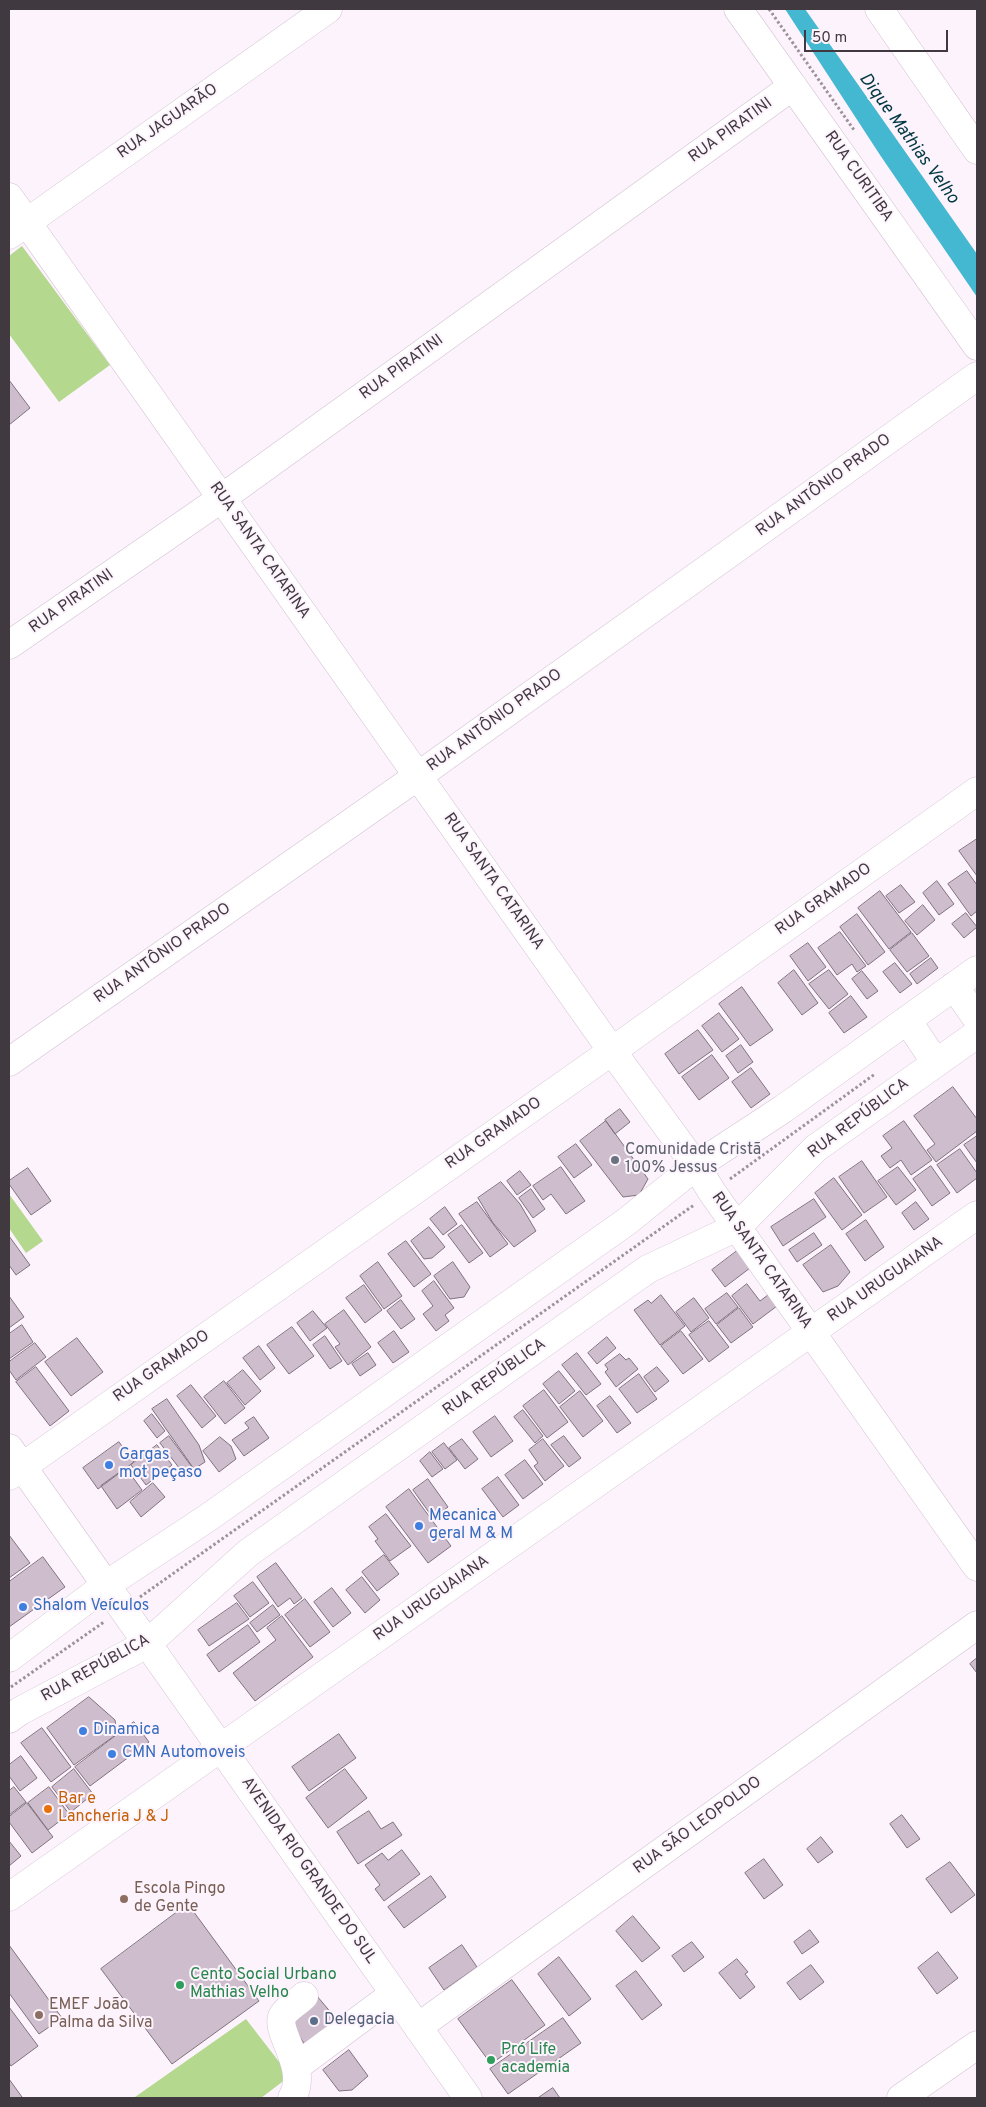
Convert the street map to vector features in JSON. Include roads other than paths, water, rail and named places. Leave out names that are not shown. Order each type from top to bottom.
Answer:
[{"type":"street","name":"RUA JAGUARÃO","points":[[18,229],[328,9]]},
{"type":"street","name":"RUA CURITIBA","points":[[738,9],[977,346]]},
{"type":"street","points":[[878,9],[977,150]]},
{"type":"street","name":"RUA PIRATINI","points":[[9,645],[222,498],[793,86]]},
{"type":"street","name":"RUA SANTA CATARINA","points":[[9,196],[18,229],[222,498],[612,1051],[696,1166],[977,1567]]},
{"type":"street","name":"RUA ANTÔNIO PRADO","points":[[9,1062],[418,776],[977,376]]},
{"type":"street","name":"RUA GRAMADO","points":[[13,1463],[612,1051],[977,791]]},
{"type":"street","points":[[9,1658],[106,1585],[206,1519],[610,1233],[696,1166],[783,1109],[977,970]]},
{"type":"street","points":[[954,986],[977,1018]]},
{"type":"street","points":[[907,1020],[936,1063]]},
{"type":"street","name":"RUA REPÚBLICA","points":[[9,1719],[20,1711],[148,1644],[248,1553],[648,1269],[737,1227],[816,1148],[977,1034]]},
{"type":"street","name":"RUA URUGUAIANA","points":[[9,1897],[977,1215]]},
{"type":"street","name":"AVENIDA RIO GRANDE DO SUL","points":[[13,1463],[106,1585],[468,2098]]},
{"type":"street","name":"RUA SÃO LEOPOLDO","points":[[418,2027],[977,1626]]},
{"type":"street","points":[[297,2066],[394,1994]]},
{"type":"street","points":[[292,2098],[296,2091],[297,2066],[280,2026],[283,2015],[304,1996]]},
{"type":"street","points":[[901,2098],[977,2045]]},
{"type":"water","points":[[785,9],[805,9],[977,254],[977,297],[880,155]]},
{"type":"place","name":"Comunidade Cristã 100% Jessus","points":[[615,1160]]},
{"type":"place","name":"Gargas mot peçaso","points":[[109,1465]]},
{"type":"place","name":"Mecanica geral M & M","points":[[419,1526]]},
{"type":"place","name":"Shalom Veículos","points":[[23,1607]]},
{"type":"place","name":"Dinamica","points":[[83,1731]]},
{"type":"place","name":"CMN Automoveis","points":[[112,1754]]},
{"type":"place","name":"Bar e Lancheria J & J","points":[[48,1809]]},
{"type":"place","name":"Escola Pingo de Gente","points":[[124,1899]]},
{"type":"place","name":"Cento Social Urbano Mathias Velho","points":[[180,1985]]},
{"type":"place","name":"EMEF João Palma da Silva","points":[[39,2015]]},
{"type":"place","name":"Delegacia","points":[[314,2021]]},
{"type":"place","name":"Pró Life academia","points":[[491,2060]]},
{"type":"water label","name":"Dique Mathias Velho","points":[[908,139]]}]
